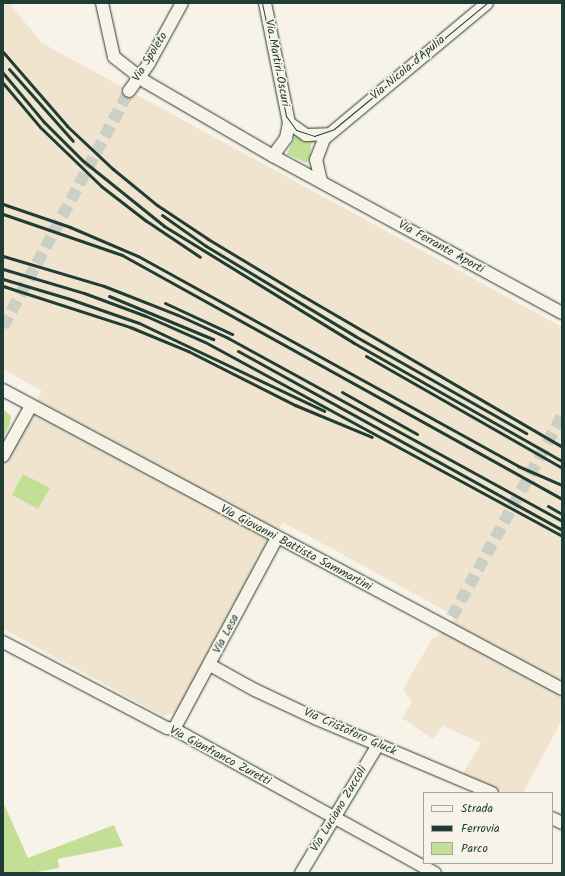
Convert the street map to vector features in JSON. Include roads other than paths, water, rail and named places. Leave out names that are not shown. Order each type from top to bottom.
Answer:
[{"type":"street","name":"Via Ferrante Aporti","points":[[102,3],[114,57],[138,76],[273,156],[562,313]]},
{"type":"street","name":"Via Spoleto","points":[[129,91],[138,76],[149,63],[182,3]]},
{"type":"street","name":"Via Martiri Oscuri","points":[[265,3],[289,123]]},
{"type":"street","name":"Via Nicola d'Apulia","points":[[329,134],[487,3]]},
{"type":"street","points":[[273,156],[286,138],[289,123],[306,135],[329,134]]},
{"type":"street","points":[[321,181],[317,155],[321,143],[329,134]]},
{"type":"street","name":"Via Giovanni Battista Sammartini","points":[[3,390],[276,538],[449,622],[562,689]]},
{"type":"street","points":[[3,456],[31,406]]},
{"type":"street","name":"Via Lesa","points":[[174,729],[210,665],[276,538]]},
{"type":"street","name":"Via Gianfranco Zuretti","points":[[3,642],[167,728],[174,729],[435,873]]},
{"type":"street","name":"Via Cristoforo Gluck","points":[[210,665],[255,690],[378,745],[490,792]]},
{"type":"street","name":"Via Luciano Zuccoli","points":[[301,873],[378,745]]},
{"type":"street","points":[[553,818],[562,823]]},
{"type":"tunnel","points":[[3,327],[129,91]]},
{"type":"tunnel","points":[[452,617],[562,416]]},
{"type":"tram line","points":[[262,3],[286,116],[296,130],[314,136],[334,129],[487,3]]},
{"type":"railway","points":[[3,52],[67,126],[113,169],[157,205],[208,239],[303,296],[562,447]]},
{"type":"railway","points":[[9,69],[73,141]]},
{"type":"railway","points":[[3,73],[44,122],[82,160],[164,226],[354,343],[562,461]]},
{"type":"railway","points":[[3,83],[40,127],[101,186],[145,220],[200,257]]},
{"type":"railway","points":[[3,204],[70,227],[138,256],[518,466],[562,485]]},
{"type":"railway","points":[[3,214],[122,255],[562,499]]},
{"type":"railway","points":[[162,215],[206,246],[355,336],[526,433]]},
{"type":"railway","points":[[3,256],[104,286],[178,315],[228,338],[562,521]]},
{"type":"railway","points":[[3,269],[84,293],[146,316],[205,342],[562,536]]},
{"type":"railway","points":[[3,279],[70,299],[139,323],[324,411]]},
{"type":"railway","points":[[3,286],[130,327],[188,351],[295,405],[372,437]]},
{"type":"railway","points":[[109,296],[213,339]]},
{"type":"railway","points":[[165,303],[232,334]]},
{"type":"railway","points":[[238,351],[562,530]]},
{"type":"railway","points":[[366,356],[562,468]]},
{"type":"railway","points":[[342,392],[417,434]]},
{"type":"railway","points":[[548,506],[562,514]]}]
